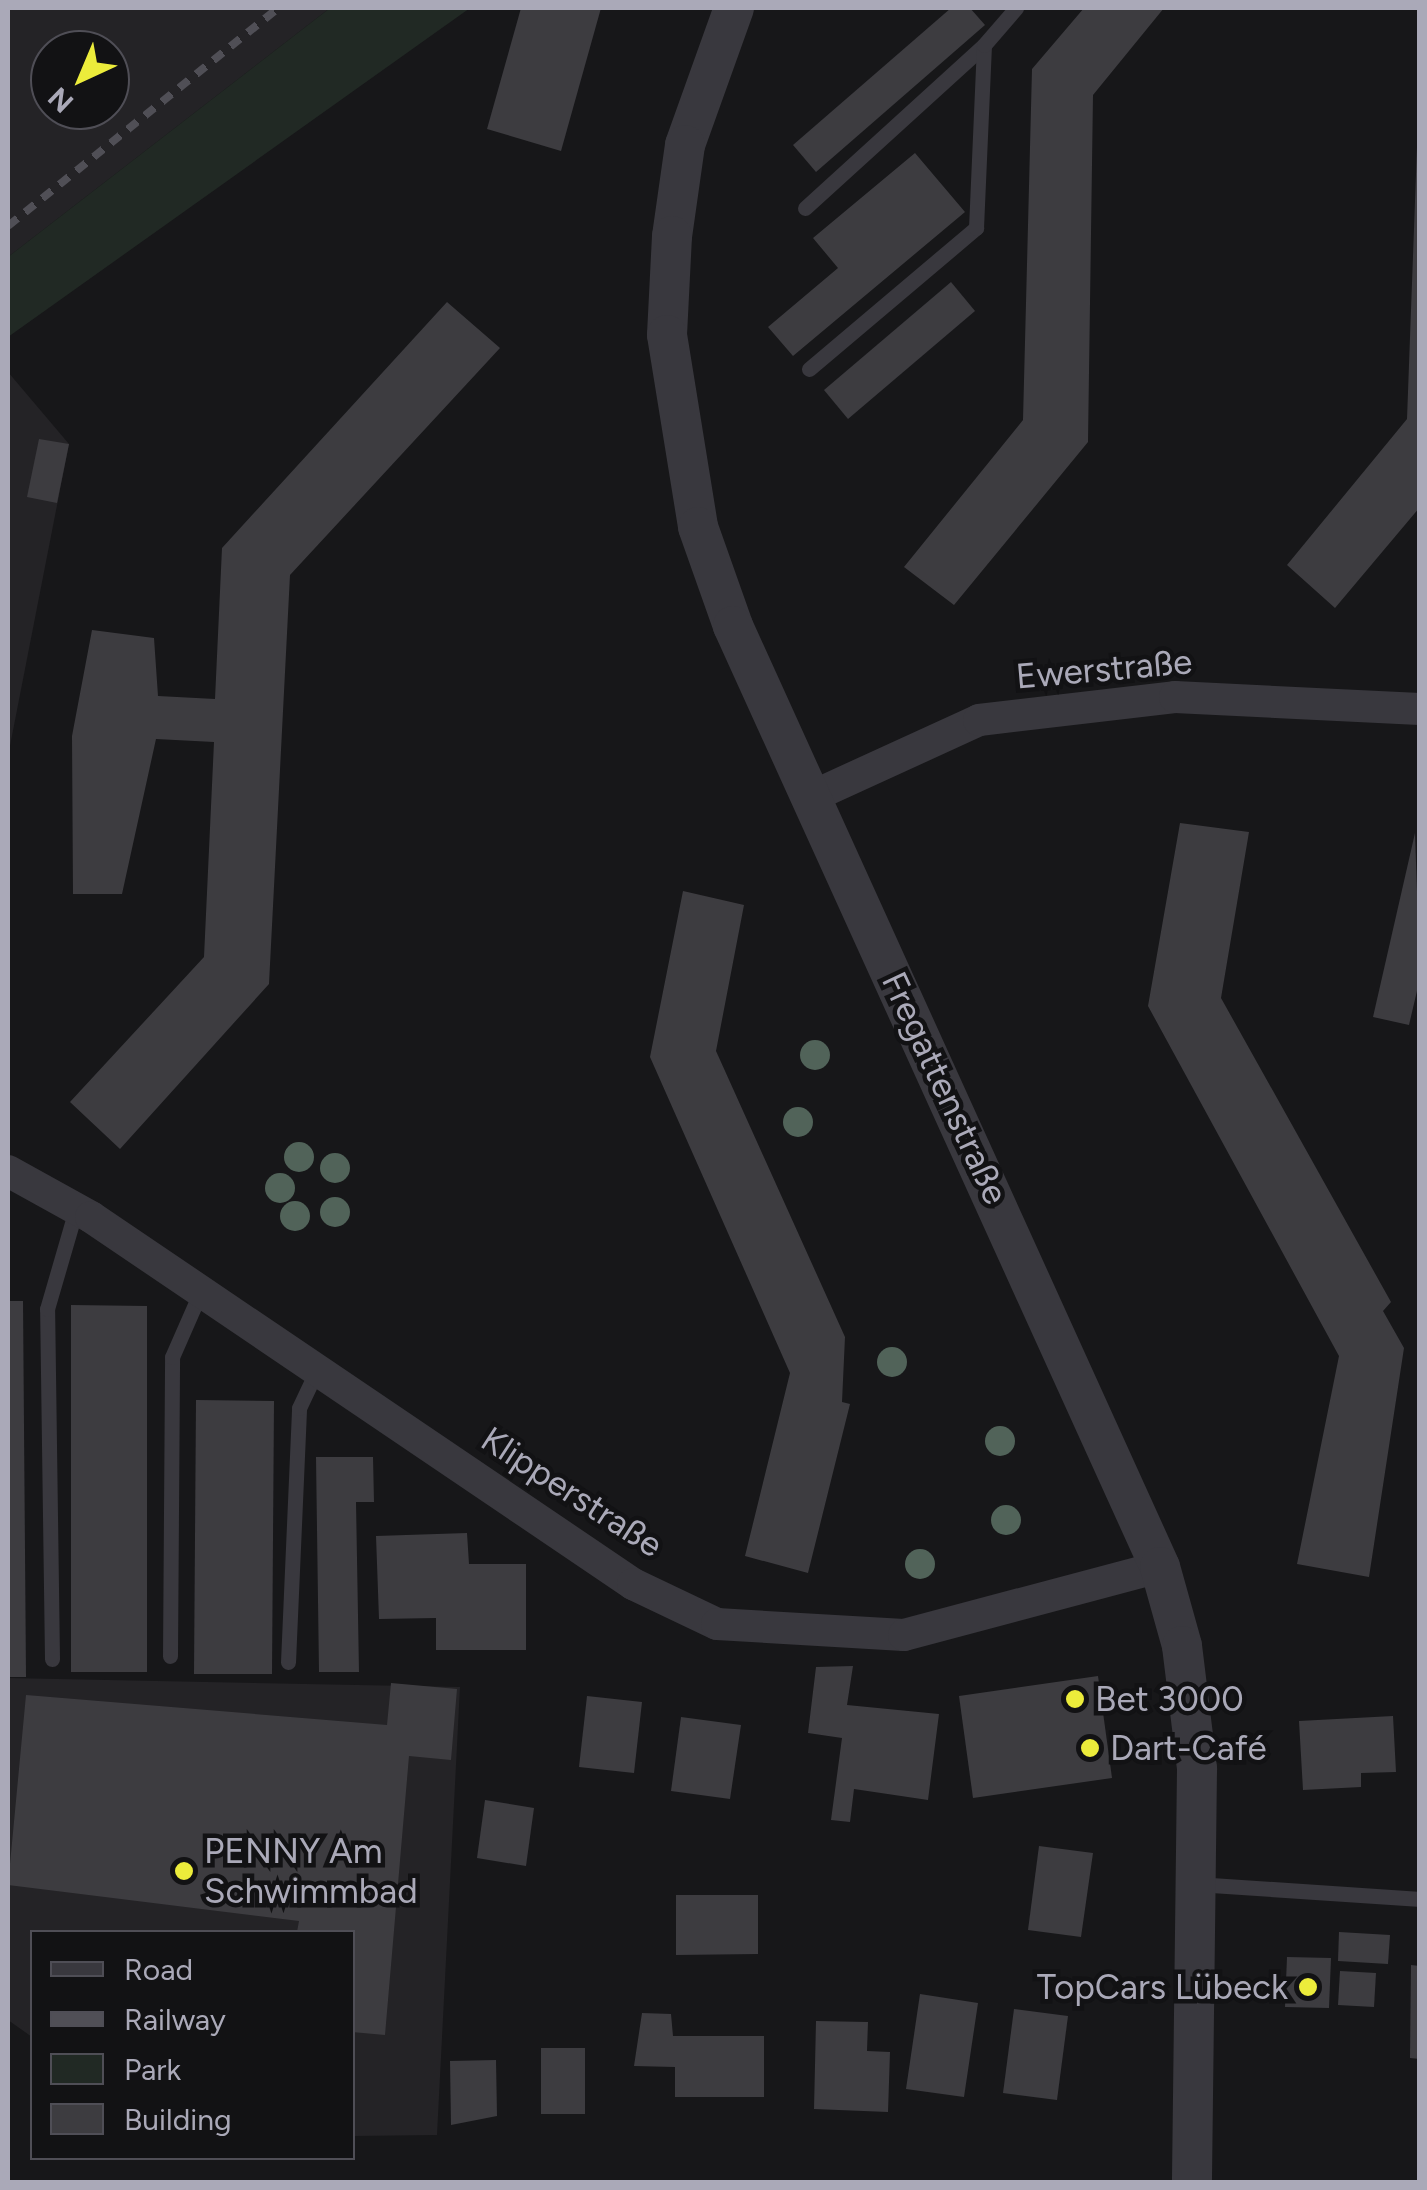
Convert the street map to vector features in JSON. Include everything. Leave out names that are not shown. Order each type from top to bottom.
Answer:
[{"type":"street","name":"Fregattenstraße","points":[[734,8],[685,145],[667,335],[698,527],[811,797],[1160,1567],[1182,1646],[1197,1769],[1192,2182]]},
{"type":"street","name":"Ewerstraße","points":[[811,797],[979,720],[1175,697],[1420,709]]},
{"type":"street","name":"Klipperstraße","points":[[8,1172],[76,1208],[632,1584],[746,1632],[904,1636],[1160,1567]]},
{"type":"lane","points":[[805,208],[984,45],[1016,8]]},
{"type":"lane","points":[[809,369],[976,228],[984,45]]},
{"type":"lane","points":[[52,1659],[47,1309],[76,1208]]},
{"type":"lane","points":[[170,1656],[172,1357],[201,1291]]},
{"type":"lane","points":[[288,1662],[299,1408],[317,1370]]},
{"type":"lane","points":[[1196,1884],[1420,1899]]},
{"type":"shaded area","points":[[8,8],[330,8],[8,257]]},
{"type":"shaded area","points":[[8,372],[69,444],[8,756]]},
{"type":"shaded area","points":[[8,1678],[460,1687],[437,2135],[355,2136],[355,1930],[30,1930],[30,2036],[8,2020]]},
{"type":"green space","points":[[330,8],[470,8],[8,337],[8,257]]},
{"type":"building","points":[[521,8],[601,8],[561,151],[487,129]]},
{"type":"building","points":[[951,8],[970,8],[985,25],[816,172],[793,145]]},
{"type":"building","points":[[1084,8],[1164,8],[1093,95],[1088,442],[954,605],[904,567],[1023,420],[1032,69]]},
{"type":"building","points":[[1420,65],[1420,507],[1335,608],[1287,565],[1407,419]]},
{"type":"building","points":[[915,153],[965,212],[793,356],[768,327],[838,268],[813,238]]},
{"type":"building","points":[[951,282],[975,311],[848,419],[824,390]]},
{"type":"building","points":[[447,302],[500,348],[290,575],[269,984],[120,1149],[70,1102],[204,957],[214,742],[156,739],[122,894],[73,894],[72,736],[92,630],[154,638],[158,696],[215,699],[222,548]]},
{"type":"building","points":[[39,439],[69,444],[57,503],[27,497]]},
{"type":"building","points":[[1180,823],[1249,832],[1221,998],[1391,1302],[1383,1311],[1404,1348],[1369,1577],[1297,1564],[1339,1356],[1148,1006]]},
{"type":"building","points":[[1415,833],[1420,978],[1409,1025],[1373,1017]]},
{"type":"building","points":[[683,891],[744,905],[716,1051],[845,1337],[842,1402],[850,1404],[808,1573],[745,1556],[790,1373],[650,1057]]},
{"type":"building","points":[[8,1301],[23,1301],[26,1677],[8,1677]]},
{"type":"building","points":[[71,1305],[147,1306],[147,1672],[71,1672]]},
{"type":"building","points":[[196,1400],[274,1401],[272,1674],[194,1674]]},
{"type":"building","points":[[316,1457],[373,1457],[374,1502],[356,1502],[359,1672],[319,1672]]},
{"type":"building","points":[[467,1533],[469,1564],[526,1564],[526,1650],[436,1650],[436,1618],[379,1619],[376,1536]]},
{"type":"building","points":[[853,1666],[847,1705],[939,1714],[928,1800],[854,1789],[850,1822],[831,1820],[842,1738],[808,1733],[816,1667]]},
{"type":"building","points":[[1098,1676],[1112,1778],[973,1798],[959,1696]]},
{"type":"building","points":[[391,1683],[457,1689],[451,1760],[409,1756],[385,2035],[355,2032],[355,1930],[297,1930],[299,1921],[8,1885],[26,1695],[387,1725]]},
{"type":"building","points":[[587,1696],[642,1702],[634,1773],[579,1767]]},
{"type":"building","points":[[1393,1716],[1396,1772],[1361,1773],[1361,1787],[1303,1790],[1299,1721]]},
{"type":"building","points":[[681,1717],[741,1725],[730,1799],[671,1791]]},
{"type":"building","points":[[485,1800],[534,1808],[526,1866],[477,1858]]},
{"type":"building","points":[[1039,1846],[1093,1853],[1081,1937],[1028,1930]]},
{"type":"building","points":[[676,1895],[758,1895],[758,1954],[676,1955]]},
{"type":"building","points":[[1339,1932],[1390,1935],[1388,1964],[1338,1961]]},
{"type":"building","points":[[1287,1957],[1331,1958],[1329,2008],[1285,2007]]},
{"type":"building","points":[[1411,1965],[1420,1966],[1420,2059],[1410,2058]]},
{"type":"building","points":[[1340,1971],[1376,1973],[1374,2007],[1338,2005]]},
{"type":"building","points":[[920,1994],[978,2003],[964,2097],[906,2089]]},
{"type":"building","points":[[1014,2009],[1068,2016],[1057,2100],[1003,2093]]},
{"type":"building","points":[[642,2013],[671,2014],[673,2036],[764,2036],[764,2097],[675,2097],[675,2067],[634,2066]]},
{"type":"building","points":[[816,2021],[868,2022],[867,2051],[890,2052],[888,2112],[814,2109]]},
{"type":"building","points":[[541,2048],[585,2048],[585,2114],[541,2114]]},
{"type":"building","points":[[496,2060],[497,2116],[451,2125],[450,2061]]},
{"type":"railway","points":[[8,226],[278,8]]},
{"type":"place","name":"Bet 3000","points":[[1075,1699]]},
{"type":"place","name":"Dart-Café","points":[[1090,1748]]},
{"type":"place","name":"PENNY Am Schwimmbad","points":[[184,1871]]},
{"type":"place","name":"TopCars Lübeck","points":[[1308,1987]]}]
